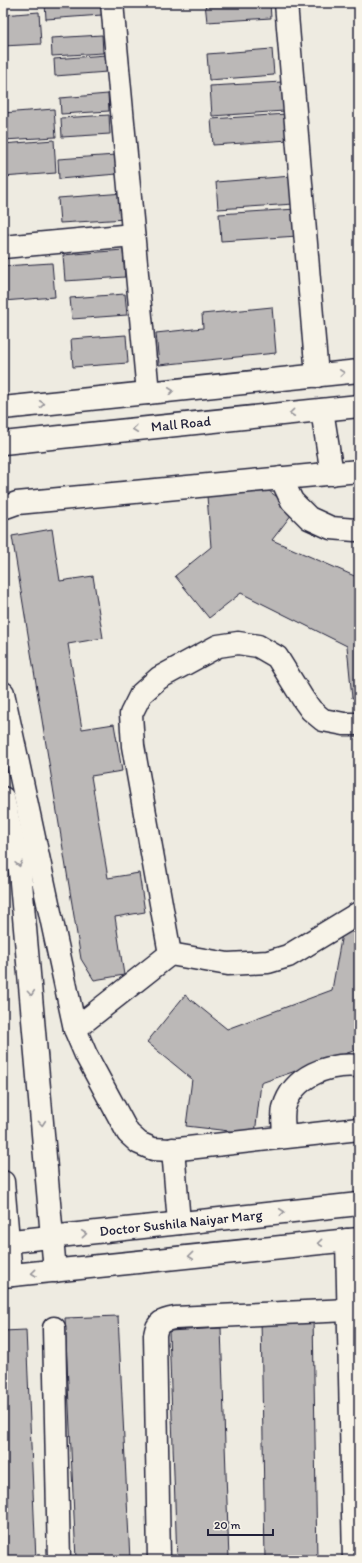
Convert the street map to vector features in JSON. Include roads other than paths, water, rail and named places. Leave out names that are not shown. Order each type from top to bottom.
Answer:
[{"type":"street","points":[[112,3],[148,393]]},
{"type":"street","points":[[286,3],[317,376]]},
{"type":"street","points":[[3,247],[133,235]]},
{"type":"street","points":[[3,408],[359,371]]},
{"type":"street","name":"Mall Road","points":[[3,443],[359,406]]},
{"type":"street","points":[[322,410],[332,474]]},
{"type":"street","points":[[3,508],[17,503],[359,471]]},
{"type":"street","points":[[281,478],[292,501],[309,518],[331,528],[359,529]]},
{"type":"street","points":[[170,954],[133,746],[131,714],[140,694],[159,678],[218,646],[238,643],[258,646],[277,657],[311,710],[323,720],[344,724],[359,724]]},
{"type":"street","points":[[3,692],[75,1029],[86,1055],[128,1133],[139,1143],[153,1149],[173,1149],[359,1129]]},
{"type":"street","points":[[3,798],[20,871],[55,1270]]},
{"type":"street","points":[[75,1029],[170,954],[228,964],[268,962],[288,956],[359,913]]},
{"type":"street","points":[[284,1136],[284,1109],[292,1092],[305,1078],[329,1067],[359,1066]]},
{"type":"street","points":[[173,1149],[179,1223]]},
{"type":"street","points":[[3,1182],[7,1275],[353,1239],[349,1310],[354,1346],[354,1560]]},
{"type":"street","name":"Doctor Sushila Naiyar Marg","points":[[6,1242],[359,1204]]},
{"type":"street","points":[[159,1560],[157,1326],[163,1320],[174,1318],[349,1310]]},
{"type":"street","points":[[54,1328],[59,1560]]}]
